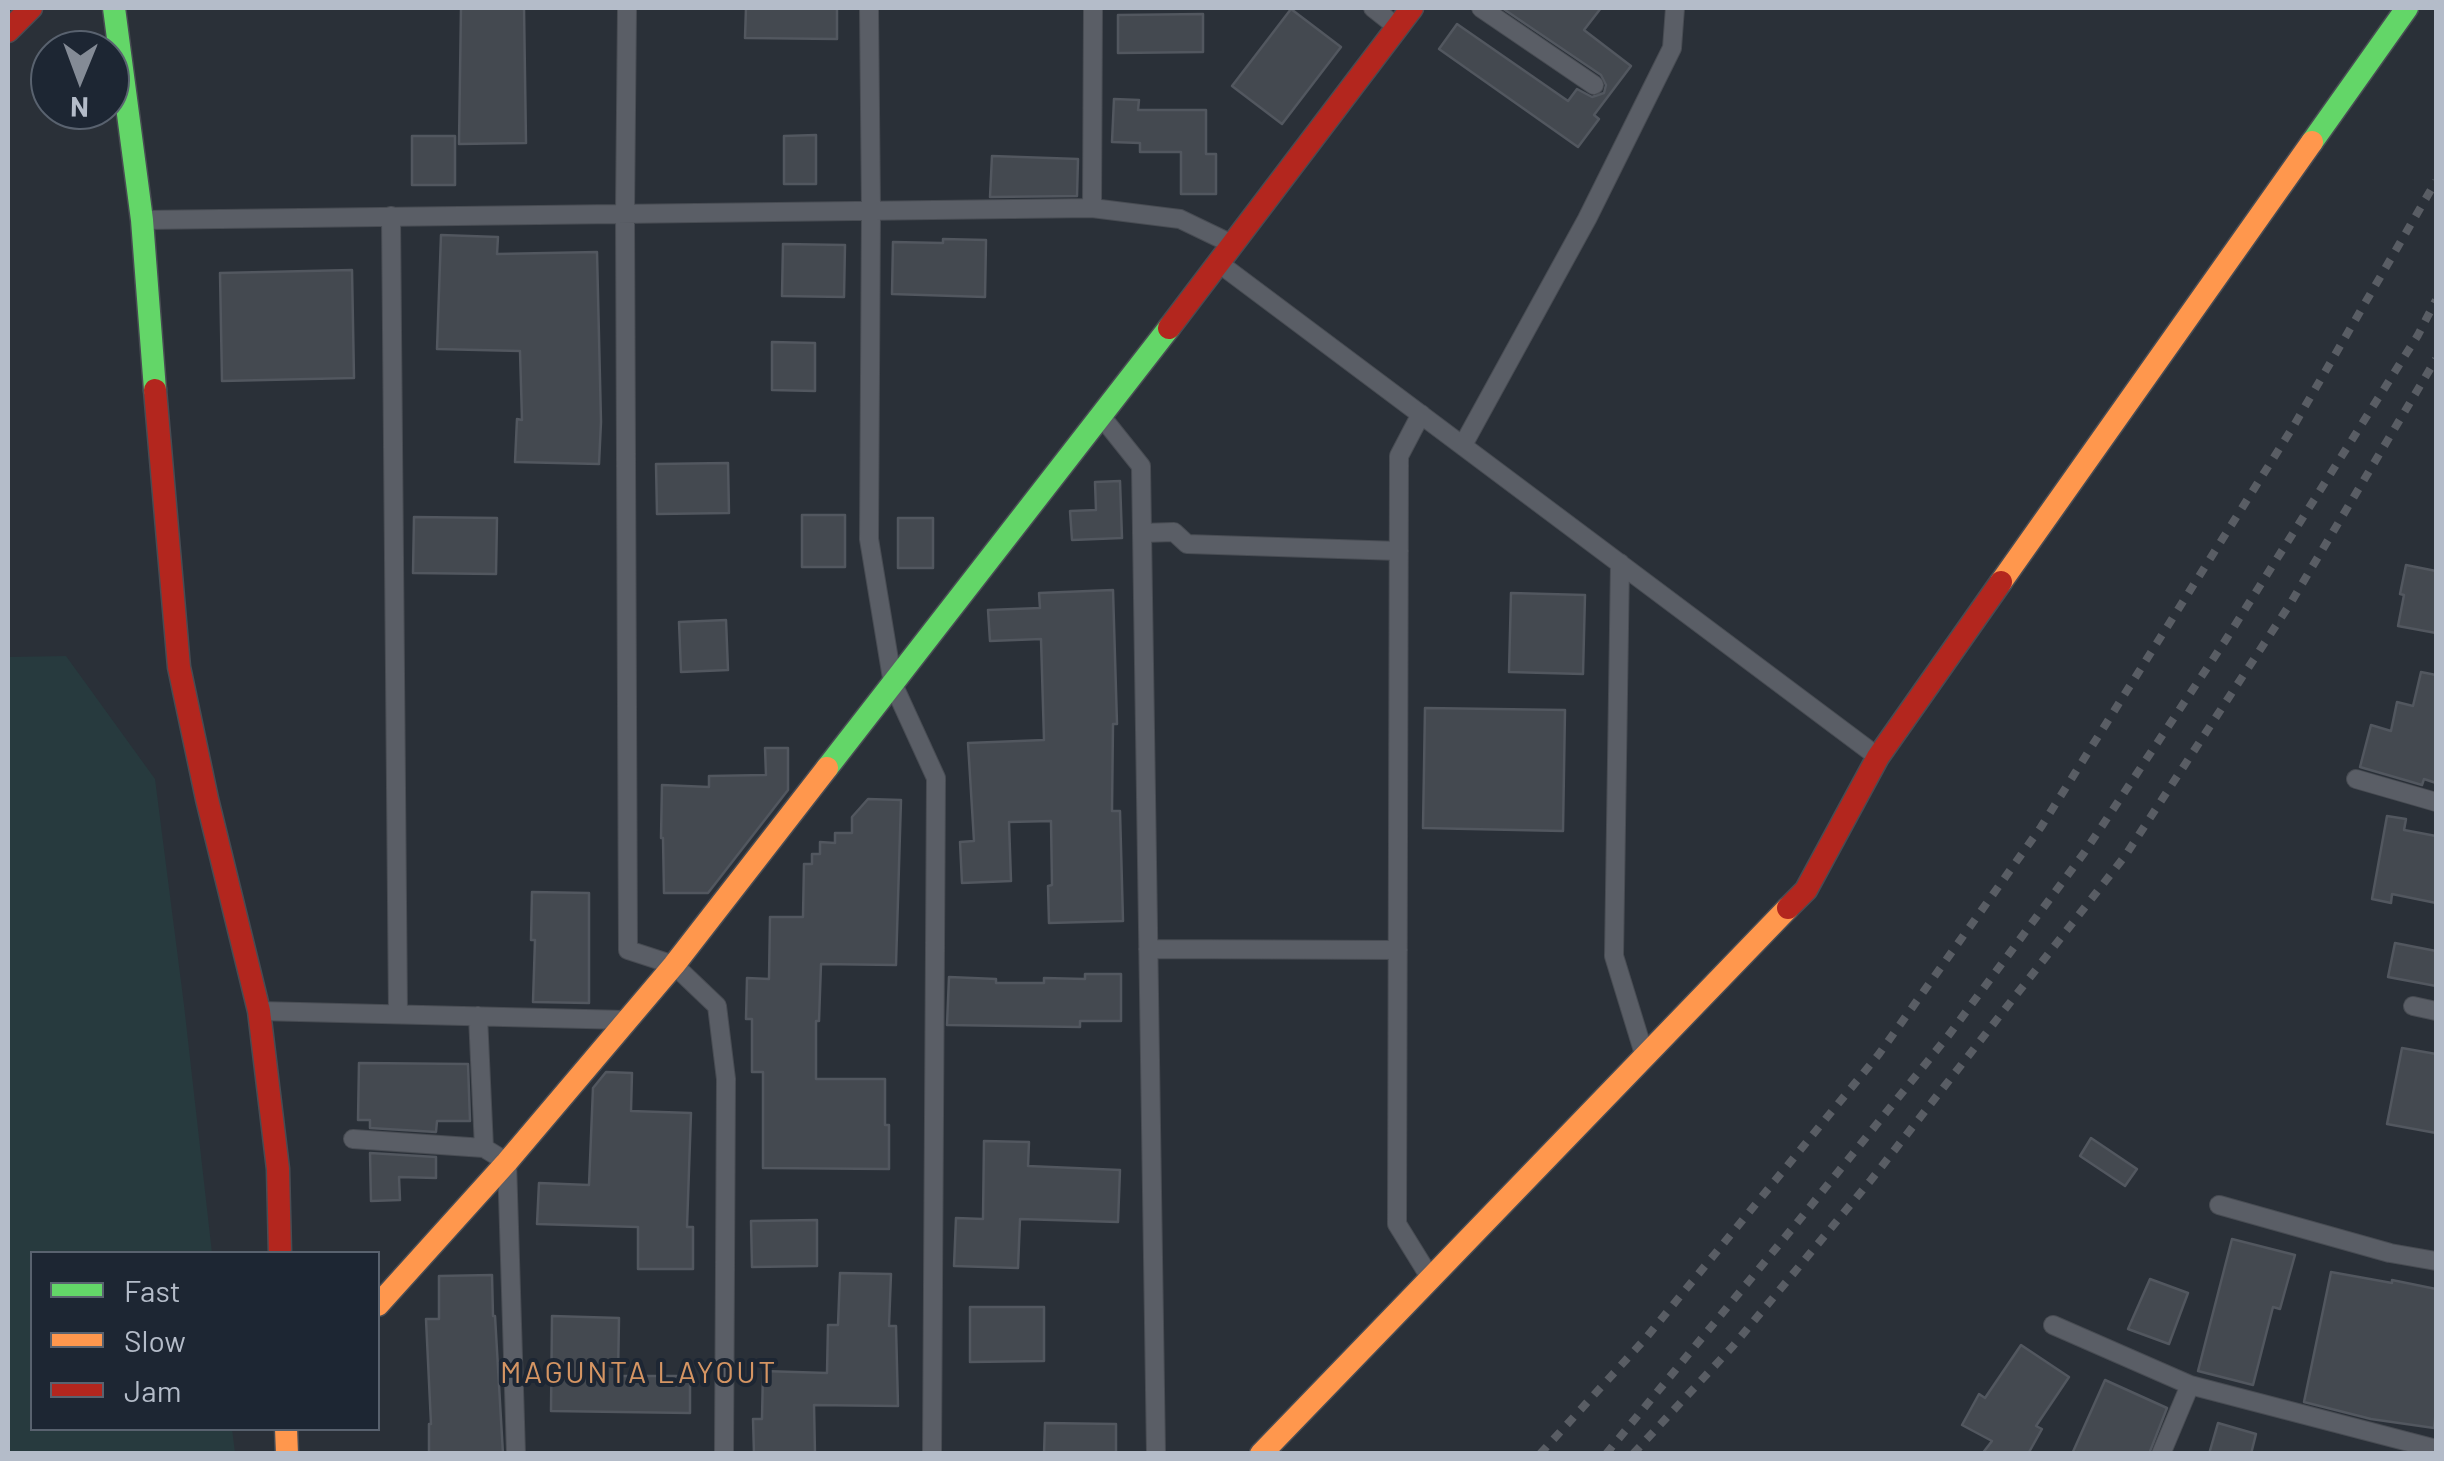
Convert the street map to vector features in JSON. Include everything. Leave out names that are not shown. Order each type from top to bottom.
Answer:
[{"type":"street","points":[[8,31],[31,8]]},
{"type":"street","points":[[114,8],[142,220],[163,504],[180,667],[207,799],[260,1010],[278,1168],[280,1251]]},
{"type":"street","points":[[626,8],[628,950],[674,965],[717,1006],[726,1080],[724,1454]]},
{"type":"street","points":[[868,8],[870,539],[893,684],[936,778],[932,1454]]},
{"type":"street","points":[[1092,208],[1093,8]]},
{"type":"street","points":[[1373,8],[1397,27]]},
{"type":"street","points":[[380,1303],[507,1162],[674,965],[1227,254],[1412,8]]},
{"type":"street","points":[[1481,8],[1594,85]]},
{"type":"street","points":[[1463,445],[1587,219],[1672,48],[1674,8]]},
{"type":"street","points":[[1262,1454],[1806,890],[1878,757],[2407,8]]},
{"type":"street","points":[[142,220],[1092,208],[1180,219],[1421,414],[1878,757]]},
{"type":"street","points":[[391,216],[398,1014]]},
{"type":"street","points":[[1421,414],[1399,456],[1397,1224],[1430,1279]]},
{"type":"street","points":[[1101,416],[1140,466],[1156,1454]]},
{"type":"street","points":[[1142,534],[1174,532],[1187,544],[1399,551]]},
{"type":"street","points":[[1620,564],[1614,956],[1644,1058]]},
{"type":"street","points":[[2356,779],[2436,802]]},
{"type":"street","points":[[1148,949],[1398,950]]},
{"type":"street","points":[[2413,1006],[2436,1011]]},
{"type":"street","points":[[260,1010],[626,1020]]},
{"type":"street","points":[[478,1016],[484,1148]]},
{"type":"street","points":[[353,1139],[484,1148],[507,1162]]},
{"type":"street","points":[[507,1162],[516,1454]]},
{"type":"street","points":[[2219,1205],[2390,1253],[2436,1261]]},
{"type":"street","points":[[2052,1325],[2190,1384],[2436,1449]]},
{"type":"street","points":[[2161,1454],[2190,1384]]},
{"type":"green space","points":[[66,656],[155,779],[212,1251],[30,1251],[30,1431],[232,1431],[235,1453],[8,1453],[8,657]]},
{"type":"building","points":[[461,8],[524,8],[526,143],[459,144]]},
{"type":"building","points":[[746,8],[837,8],[837,39],[745,38]]},
{"type":"building","points":[[1502,8],[1601,8],[1584,30],[1631,66],[1594,115],[1599,119],[1578,147],[1439,49],[1457,24],[1568,101],[1577,89],[1592,97],[1604,93],[1606,85],[1601,75]]},
{"type":"building","points":[[1291,9],[1341,47],[1282,124],[1232,86]]},
{"type":"building","points":[[1203,14],[1203,52],[1118,53],[1118,15]]},
{"type":"building","points":[[1114,99],[1139,100],[1138,110],[1206,110],[1206,154],[1216,154],[1216,194],[1181,194],[1181,152],[1140,152],[1140,143],[1112,142]]},
{"type":"building","points":[[816,135],[816,184],[784,184],[784,136]]},
{"type":"building","points":[[412,136],[455,136],[455,185],[412,185]]},
{"type":"building","points":[[992,156],[1078,159],[1077,196],[990,197]]},
{"type":"building","points":[[441,235],[498,237],[497,254],[597,252],[599,464],[515,462],[517,419],[522,420],[520,351],[437,349]]},
{"type":"building","points":[[943,239],[986,240],[985,297],[892,294],[893,242],[943,243]]},
{"type":"building","points":[[783,244],[845,245],[844,297],[782,296]]},
{"type":"building","points":[[352,270],[354,378],[222,381],[220,273]]},
{"type":"building","points":[[772,342],[815,343],[815,391],[772,390]]},
{"type":"building","points":[[728,463],[729,513],[657,514],[656,464]]},
{"type":"building","points":[[1120,481],[1122,538],[1072,540],[1070,511],[1096,510],[1095,482]]},
{"type":"building","points":[[802,515],[845,515],[845,567],[802,567]]},
{"type":"building","points":[[414,517],[497,518],[496,574],[413,573]]},
{"type":"building","points":[[898,518],[933,518],[933,568],[898,568]]},
{"type":"building","points":[[2406,565],[2436,571],[2436,633],[2398,626]]},
{"type":"building","points":[[1113,590],[1117,724],[1113,724],[1112,811],[1120,811],[1123,921],[1049,923],[1051,821],[1009,822],[1011,881],[962,883],[960,842],[974,841],[968,743],[1044,740],[1041,639],[990,641],[988,610],[1040,608],[1039,593]]},
{"type":"building","points":[[1511,593],[1585,595],[1583,674],[1509,672]]},
{"type":"building","points":[[726,620],[728,670],[681,672],[679,622]]},
{"type":"building","points":[[2421,672],[2436,675],[2436,783],[2424,779],[2422,785],[2360,767],[2371,725],[2391,731],[2397,702],[2413,706]]},
{"type":"building","points":[[1425,708],[1565,710],[1563,831],[1423,828]]},
{"type":"building","points":[[765,748],[788,748],[788,790],[708,893],[664,893],[662,785],[709,787],[709,776],[766,775]]},
{"type":"building","points":[[868,799],[901,800],[896,965],[821,964],[816,1079],[885,1079],[889,1169],[763,1168],[763,1072],[752,1072],[752,1019],[746,1019],[747,978],[769,979],[770,917],[803,917],[804,864],[812,864],[812,854],[820,854],[820,842],[835,843],[835,833],[852,833],[852,817]]},
{"type":"building","points":[[2387,816],[2406,819],[2404,830],[2436,836],[2436,903],[2392,894],[2391,903],[2372,899]]},
{"type":"building","points":[[532,892],[589,893],[589,1003],[533,1002]]},
{"type":"building","points":[[2395,943],[2436,951],[2436,986],[2388,977]]},
{"type":"building","points":[[1085,974],[1121,974],[1121,1021],[1080,1021],[1080,1027],[947,1025],[949,977],[996,979],[996,983],[1044,983],[1044,978],[1085,979]]},
{"type":"building","points":[[2402,1048],[2436,1054],[2436,1133],[2387,1124]]},
{"type":"building","points":[[359,1063],[468,1064],[470,1121],[437,1121],[436,1132],[370,1128],[370,1120],[358,1120]]},
{"type":"building","points":[[606,1072],[632,1073],[631,1111],[691,1113],[687,1227],[693,1227],[693,1269],[638,1269],[638,1227],[537,1224],[539,1183],[589,1185],[593,1088]]},
{"type":"building","points":[[2091,1138],[2137,1169],[2125,1186],[2080,1156]]},
{"type":"building","points":[[984,1141],[1029,1142],[1028,1166],[1120,1170],[1118,1222],[1020,1219],[1018,1268],[954,1266],[956,1218],[983,1219]]},
{"type":"building","points":[[370,1153],[436,1157],[436,1178],[399,1177],[400,1200],[371,1201]]},
{"type":"building","points":[[817,1220],[817,1266],[752,1267],[751,1221]]},
{"type":"building","points":[[2232,1239],[2295,1255],[2280,1309],[2273,1307],[2253,1385],[2198,1371]]},
{"type":"building","points":[[2331,1272],[2436,1289],[2434,1428],[2371,1419],[2304,1402]]},
{"type":"building","points":[[840,1273],[891,1274],[889,1326],[896,1326],[898,1406],[814,1405],[815,1454],[754,1454],[753,1419],[762,1419],[763,1371],[827,1373],[828,1325],[838,1325]]},
{"type":"building","points":[[492,1275],[503,1454],[429,1454],[426,1319],[439,1319],[439,1276]]},
{"type":"building","points":[[2150,1279],[2188,1293],[2169,1344],[2128,1329]]},
{"type":"building","points":[[970,1307],[1044,1307],[1044,1361],[970,1362]]},
{"type":"building","points":[[552,1316],[619,1318],[618,1376],[690,1376],[690,1413],[551,1411]]},
{"type":"building","points":[[2021,1345],[2069,1377],[2036,1426],[2042,1429],[2028,1454],[1982,1454],[1992,1441],[1962,1425],[1979,1394],[1985,1398]]},
{"type":"building","points":[[2105,1380],[2167,1408],[2149,1454],[2072,1454]]},
{"type":"building","points":[[1045,1423],[1116,1424],[1116,1454],[1044,1454]]},
{"type":"building","points":[[2218,1423],[2256,1434],[2251,1454],[2209,1454]]},
{"type":"railway","points":[[1540,1454],[1645,1339],[1879,1054],[2041,827],[2293,427],[2436,181]]},
{"type":"railway","points":[[1606,1454],[1948,1036],[2084,853],[2225,641],[2418,335],[2436,300]]},
{"type":"railway","points":[[1633,1454],[1733,1346],[1871,1180],[2125,856],[2290,604],[2436,359]]},
{"type":"traffic: fast","points":[[114,8],[142,220],[155,390]]},
{"type":"traffic: fast","points":[[2312,142],[2407,8]]},
{"type":"traffic: fast","points":[[827,768],[1169,328]]},
{"type":"traffic: slow","points":[[2001,582],[2312,142]]},
{"type":"traffic: slow","points":[[380,1303],[507,1162],[674,965],[827,768]]},
{"type":"traffic: slow","points":[[1261,1454],[1788,908]]},
{"type":"traffic: slow","points":[[286,1431],[287,1454]]},
{"type":"traffic: jam","points":[[8,31],[31,8]]},
{"type":"traffic: jam","points":[[1169,328],[1412,8]]},
{"type":"traffic: jam","points":[[155,390],[179,667],[259,1011],[278,1169],[280,1251]]},
{"type":"traffic: jam","points":[[1788,908],[1806,890],[1878,757],[2001,582]]},
{"type":"district","name":"MAGUNTA LAYOUT","points":[[639,1373]]}]
